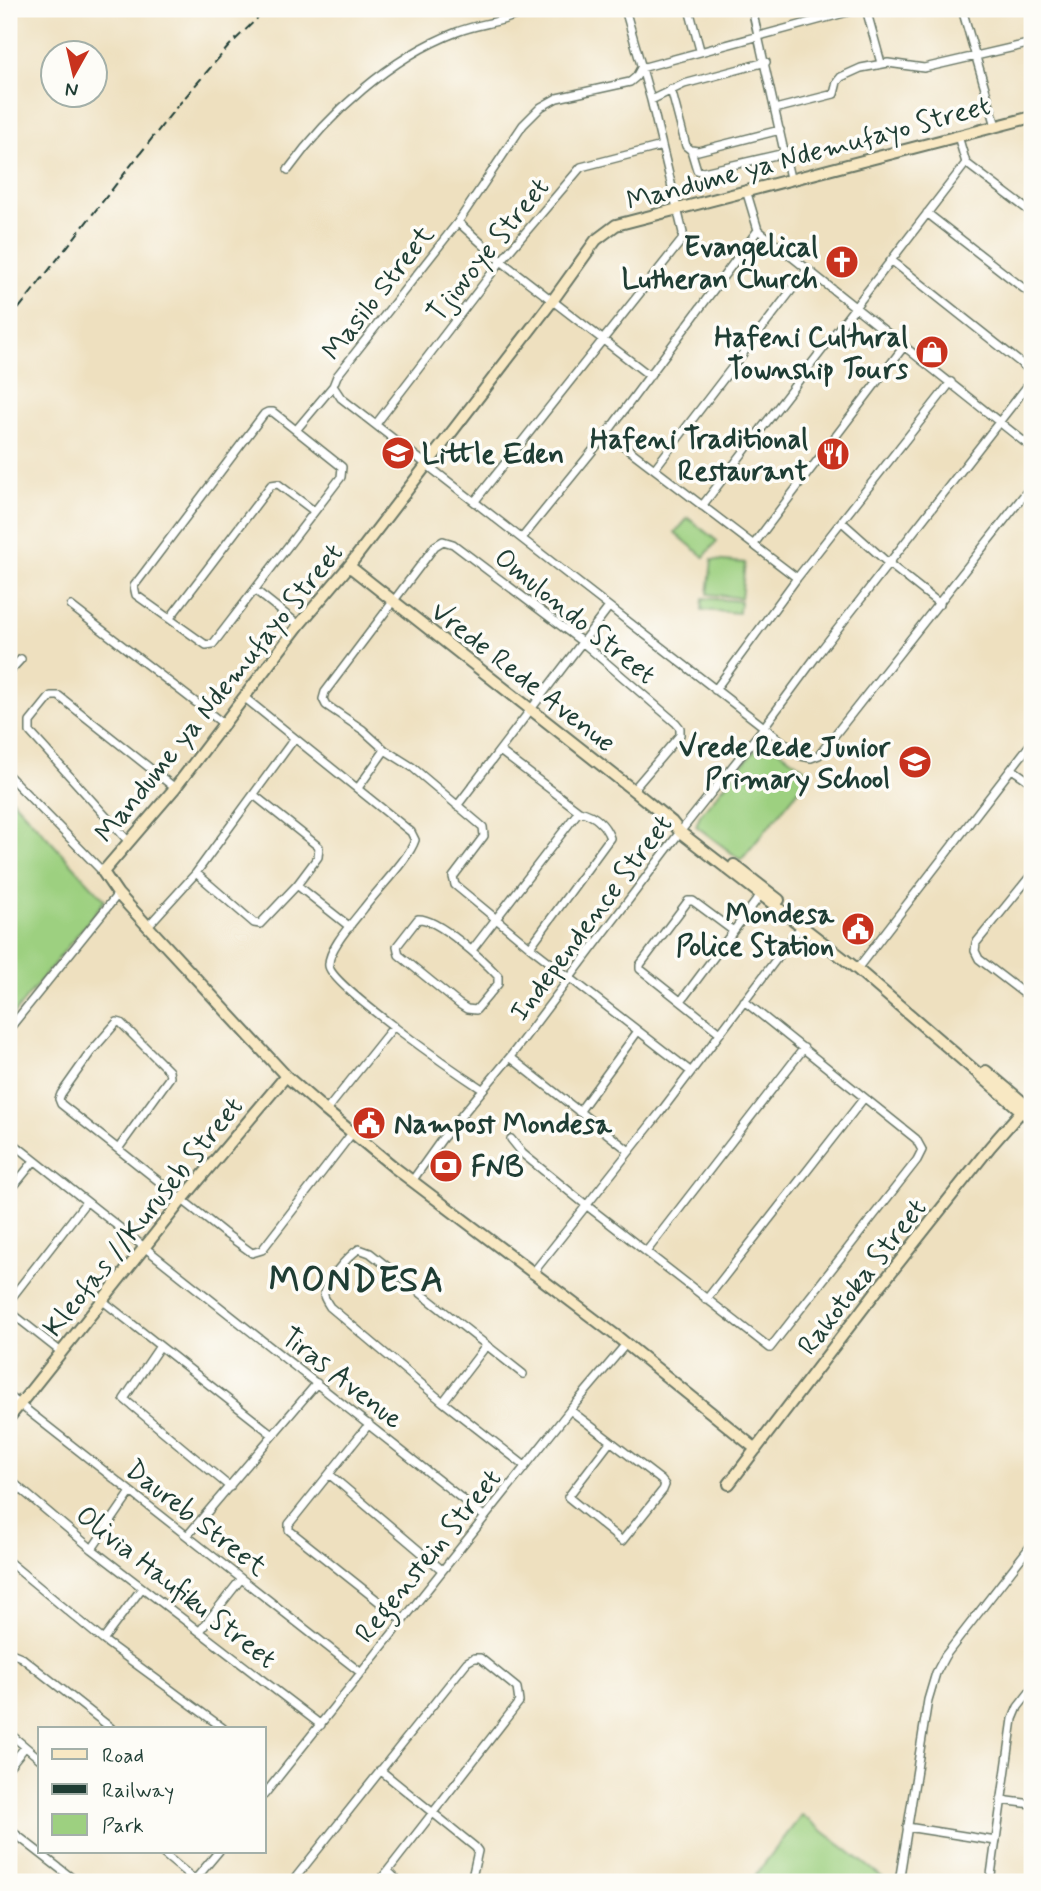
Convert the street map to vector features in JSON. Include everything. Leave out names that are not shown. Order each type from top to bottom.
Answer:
[{"type":"street","points":[[288,170],[318,133],[357,94],[389,70],[447,36],[503,21],[528,9]]},
{"type":"street","points":[[475,501],[682,240],[678,209],[625,9]]},
{"type":"street","points":[[689,9],[700,50]]},
{"type":"street","points":[[752,9],[760,35],[790,178]]},
{"type":"street","name":"Masilo Street","points":[[859,9],[641,68],[630,82],[557,98],[541,107],[523,125],[458,222],[337,376],[333,386],[341,398],[802,756],[811,758],[820,755],[940,604]]},
{"type":"street","points":[[866,9],[881,63]]},
{"type":"street","points":[[962,9],[996,126]]},
{"type":"street","points":[[775,108],[834,94],[841,77],[881,63],[924,68],[1032,43]]},
{"type":"street","points":[[651,100],[671,89],[766,62]]},
{"type":"street","points":[[671,89],[686,146],[691,150],[698,151],[780,130]]},
{"type":"street","name":"Mandume ya Ndemufayo Street","points":[[756,1449],[626,1344],[412,1181],[286,1076],[118,894],[103,872],[225,725],[299,625],[349,566],[605,231],[616,225],[790,178],[1032,117]]},
{"type":"street","points":[[958,136],[966,163],[1032,213]]},
{"type":"street","name":"Tjiovoye Street","points":[[376,424],[501,261],[581,167],[662,146]]},
{"type":"street","points":[[691,150],[697,170],[703,172],[785,153]]},
{"type":"street","points":[[702,506],[966,163]]},
{"type":"street","points":[[746,190],[758,230],[1032,448]]},
{"type":"street","points":[[928,213],[1032,295]]},
{"type":"street","points":[[458,222],[501,261],[650,376]]},
{"type":"street","points":[[522,538],[607,433],[758,230]]},
{"type":"street","points":[[891,260],[1032,372]]},
{"type":"street","points":[[655,468],[807,270]]},
{"type":"street","points":[[754,544],[905,345]]},
{"type":"street","name":"Independence Street","points":[[412,1181],[1032,380]]},
{"type":"street","points":[[715,690],[797,578],[951,382]]},
{"type":"street","points":[[297,429],[333,386]]},
{"type":"street","points":[[273,412],[342,467],[344,471],[341,477],[314,511],[213,644],[206,645],[196,640],[136,595],[134,586],[264,414],[273,412]]},
{"type":"street","points":[[607,433],[797,578]]},
{"type":"street","points":[[170,618],[271,485],[278,484],[314,511]]},
{"type":"street","points":[[842,522],[940,604],[1032,485]]},
{"type":"street","name":"Omulondo Street","points":[[394,603],[435,545],[443,541],[453,544],[581,641],[680,728],[680,735],[633,790]]},
{"type":"street","name":"Vrede Rede Avenue","points":[[349,566],[859,967],[1029,1107],[1032,1120]]},
{"type":"street","points":[[255,590],[299,625]]},
{"type":"street","points":[[394,603],[354,651],[325,692],[323,699],[326,705],[412,767],[483,827],[484,836],[453,877],[453,881],[530,947],[690,1071]]},
{"type":"street","points":[[71,606],[225,725]]},
{"type":"street","points":[[457,806],[609,607]]},
{"type":"street","points":[[9,672],[22,659]]},
{"type":"street","points":[[129,842],[30,732],[30,723],[51,696],[59,696],[175,788]]},
{"type":"street","points":[[245,698],[411,832],[415,840],[412,848],[332,951],[328,965],[332,975],[394,1026],[482,1089]]},
{"type":"street","points":[[148,926],[196,873],[294,739]]},
{"type":"street","points":[[859,967],[1032,742]]},
{"type":"street","points":[[358,788],[385,750]]},
{"type":"street","points":[[500,751],[579,811],[588,813],[606,826],[610,838],[530,947]]},
{"type":"street","points":[[1012,769],[1032,783]]},
{"type":"street","points":[[9,776],[103,872]]},
{"type":"street","points":[[196,873],[254,923],[264,921],[318,858],[319,847],[254,795]]},
{"type":"street","points":[[472,950],[579,811]]},
{"type":"street","points":[[1032,874],[976,943],[975,951],[979,959],[1022,992],[1032,993]]},
{"type":"street","points":[[297,885],[350,926]]},
{"type":"street","points":[[681,1001],[762,892]]},
{"type":"street","points":[[9,1029],[118,894]]},
{"type":"street","points":[[719,1032],[643,974],[640,965],[688,901],[693,901],[732,930]]},
{"type":"street","points":[[418,919],[423,919],[472,950],[499,979],[498,984],[476,1010],[459,1004],[435,985],[399,955],[397,946],[418,919]]},
{"type":"street","points":[[532,1274],[659,1114],[804,923]]},
{"type":"street","points":[[511,1139],[523,1154],[586,1205],[770,1348],[917,1160],[922,1150],[916,1139],[744,1001]]},
{"type":"street","points":[[118,1149],[170,1077],[169,1071],[117,1022],[90,1053],[59,1099],[61,1104],[182,1200],[252,1253],[258,1252],[353,1132]]},
{"type":"street","points":[[326,1111],[394,1026]]},
{"type":"street","points":[[579,1112],[638,1031]]},
{"type":"street","points":[[646,1252],[804,1048]]},
{"type":"street","points":[[510,1057],[628,1150]]},
{"type":"street","name":"Kleofas //Kuruseb Street","points":[[9,1418],[182,1200],[286,1076]]},
{"type":"street","points":[[706,1300],[864,1098]]},
{"type":"street","name":"Rakotoka Street","points":[[729,1484],[965,1179],[1029,1107]]},
{"type":"street","name":"Tiras Avenue","points":[[9,1140],[485,1517]]},
{"type":"street","points":[[9,1192],[34,1161]]},
{"type":"street","points":[[9,1301],[86,1202]]},
{"type":"street","points":[[523,1374],[370,1253],[359,1249],[349,1255],[326,1288],[324,1298],[330,1307],[443,1402],[525,1466]]},
{"type":"street","points":[[103,1301],[273,1435]]},
{"type":"street","points":[[9,1311],[61,1352]]},
{"type":"street","name":"Regenstein Street","points":[[266,1793],[525,1466],[626,1344]]},
{"type":"street","points":[[160,1346],[124,1399],[230,1487]]},
{"type":"street","points":[[443,1402],[486,1346]]},
{"type":"street","points":[[187,1536],[317,1383]]},
{"type":"street","name":"Daureb Street","points":[[9,1396],[360,1672]]},
{"type":"street","points":[[570,1410],[665,1485],[622,1541],[568,1497],[610,1442]]},
{"type":"street","points":[[369,1424],[289,1524],[289,1530],[402,1620]]},
{"type":"street","points":[[329,1474],[442,1570]]},
{"type":"street","name":"Olivia Haufiku Street","points":[[9,1479],[92,1549],[321,1725]]},
{"type":"street","points":[[92,1549],[131,1492]]},
{"type":"street","points":[[899,1882],[928,1700],[936,1673],[946,1656],[1032,1544]]},
{"type":"street","points":[[9,1562],[103,1640],[221,1727]]},
{"type":"street","points":[[200,1631],[242,1578]]},
{"type":"street","points":[[103,1640],[142,1588]]},
{"type":"street","points":[[9,1652],[20,1657],[110,1727]]},
{"type":"street","points":[[292,1882],[467,1662],[480,1658],[517,1688],[519,1702],[379,1882]]},
{"type":"street","points":[[990,1882],[1013,1719],[1018,1707],[1032,1689]]},
{"type":"street","points":[[9,1734],[38,1757]]},
{"type":"street","points":[[9,1767],[25,1747]]},
{"type":"street","points":[[380,1770],[478,1851],[471,1882]]},
{"type":"street","points":[[1002,1800],[1032,1804]]},
{"type":"street","points":[[907,1827],[996,1841]]},
{"type":"street","points":[[9,1829],[38,1852]]},
{"type":"street","points":[[40,1853],[77,1882]]},
{"type":"street","points":[[162,1853],[194,1881],[217,1853]]},
{"type":"street","points":[[388,1871],[399,1882]]},
{"type":"green space","points":[[688,518],[717,541],[704,557],[675,533]]},
{"type":"green space","points":[[712,560],[745,563],[741,598],[708,594]]},
{"type":"green space","points":[[703,598],[740,601],[739,613],[702,610]]},
{"type":"green space","points":[[765,740],[812,774],[741,860],[696,826],[700,815]]},
{"type":"green space","points":[[9,796],[105,900],[9,1020]]},
{"type":"green space","points":[[802,1815],[886,1880],[885,1882],[750,1882]]},
{"type":"railway","points":[[9,321],[175,109],[229,46],[267,9]]},
{"type":"place","name":"Evangelical Lutheran Church","points":[[842,262]]},
{"type":"place","name":"Hafeni Cultural Township Tours","points":[[932,352]]},
{"type":"place","name":"Little Eden","points":[[398,453]]},
{"type":"place","name":"Hafeni Traditional Restaurant","points":[[833,454]]},
{"type":"place","name":"Vrede Rede Junior Primary School","points":[[915,762]]},
{"type":"place","name":"Mondesa Police Station","points":[[858,929]]},
{"type":"place","name":"Nampost Mondesa","points":[[369,1123]]},
{"type":"place","name":"FNB","points":[[446,1166]]},
{"type":"district","name":"MONDESA","points":[[357,1279]]}]
